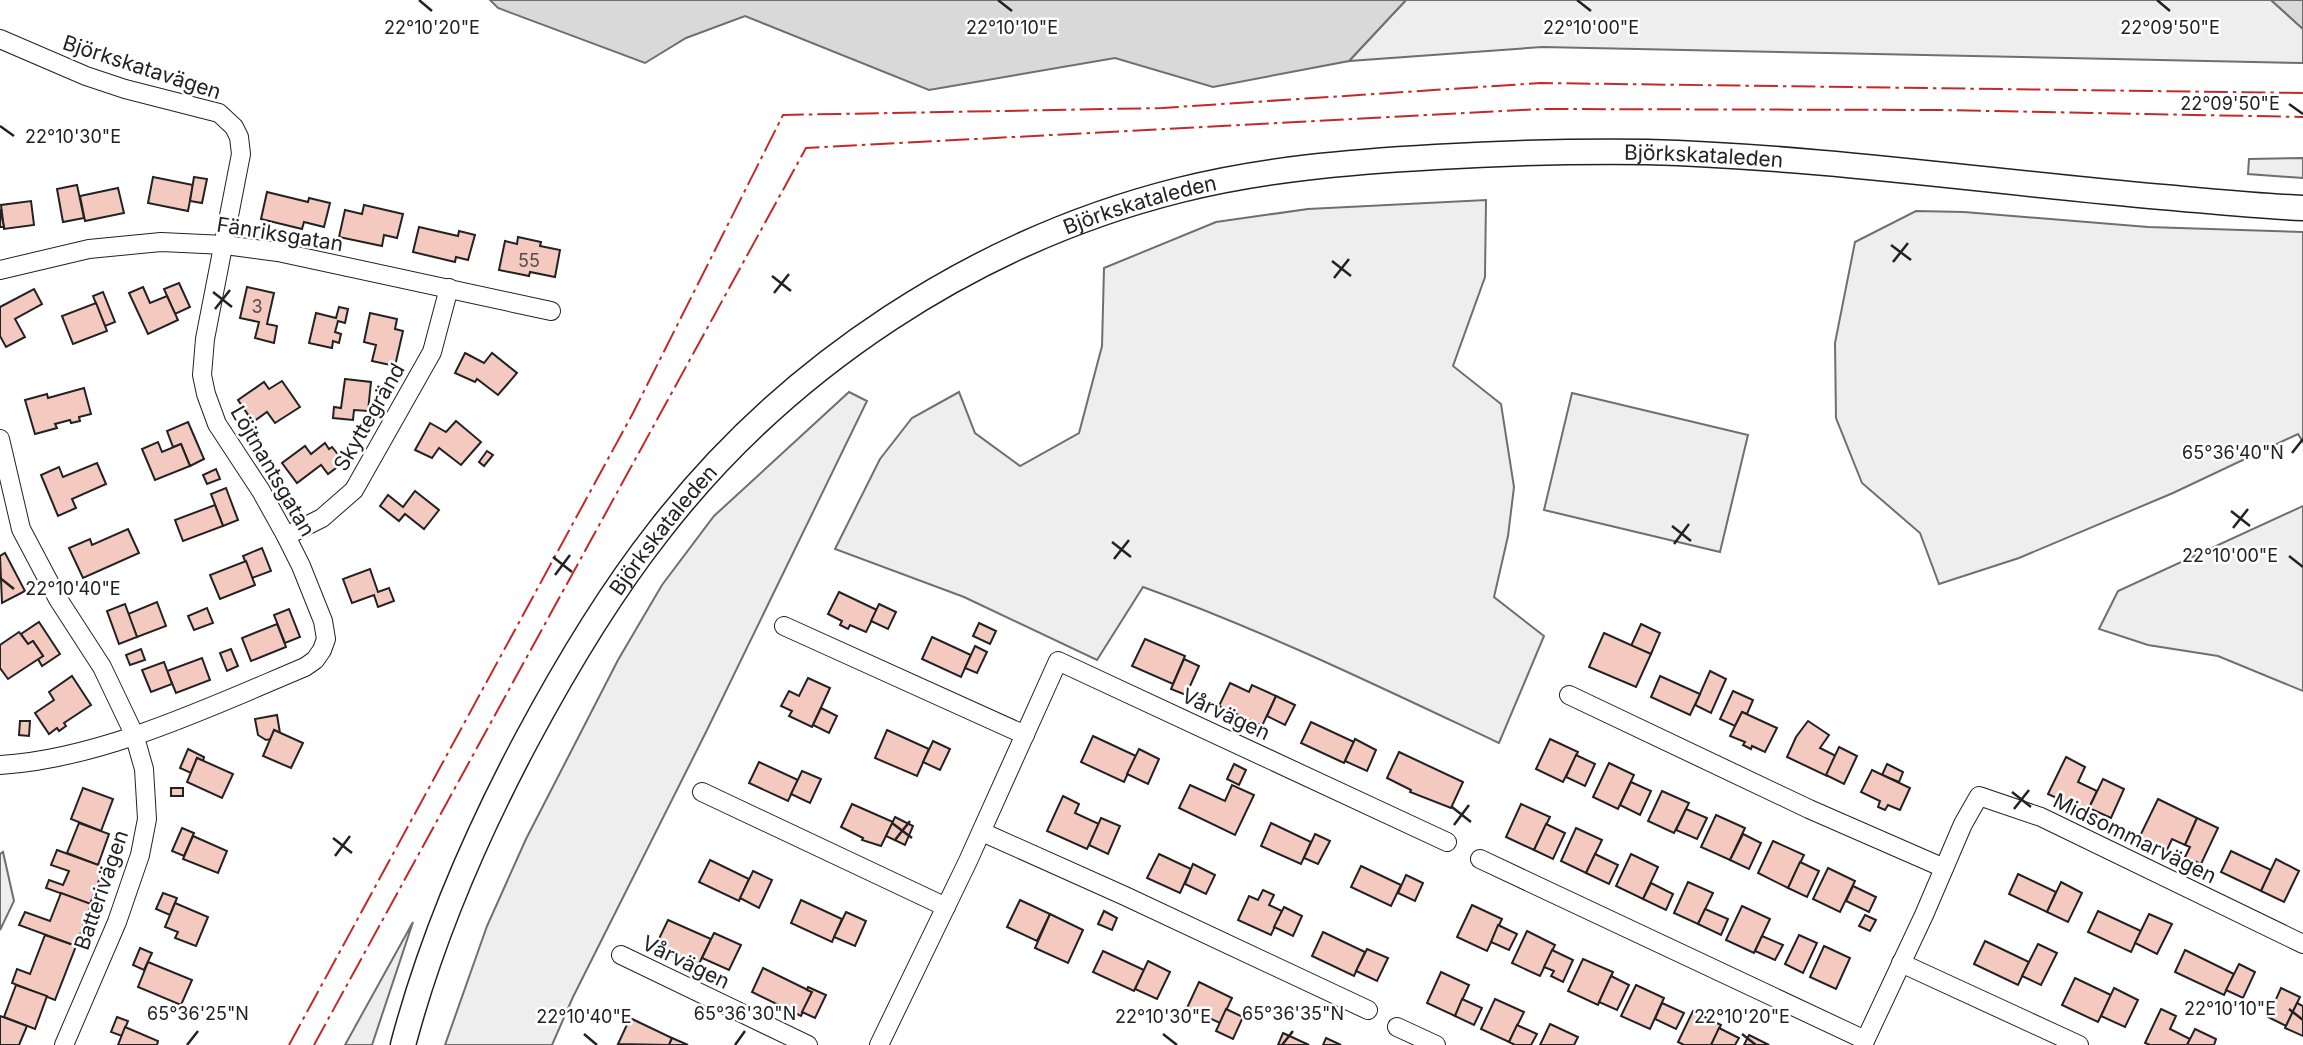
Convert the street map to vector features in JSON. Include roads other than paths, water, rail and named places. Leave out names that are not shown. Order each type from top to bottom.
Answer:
[{"type":"main road","name":"Björkskataleden","points":[[403,1045],[450,904],[514,763],[588,632],[658,532],[711,470],[754,428],[859,339],[909,306],[989,262],[1050,234],[1129,205],[1230,179],[1291,169],[1372,161],[1507,153],[1647,152],[1830,162],[2074,189],[2303,208]]},
{"type":"street","name":"Björkskatavägen","points":[[0,39],[86,76],[212,111],[228,119],[239,137],[242,154],[225,245]]},
{"type":"street","name":"Fänriksgatan","points":[[0,270],[89,248],[161,242],[225,245],[278,252],[551,311]]},
{"type":"street","name":"Löjtnantsgatan","points":[[134,734],[184,718],[305,667],[315,660],[322,650],[326,633],[315,598],[286,536],[261,491],[217,424],[206,394],[202,375],[205,339],[225,245]]},
{"type":"street","name":"Skyttegränd","points":[[286,536],[322,518],[354,490],[432,352],[449,288]]},
{"type":"street","name":"Batterivägen","points":[[0,439],[21,529],[58,599],[102,667],[134,734],[144,769],[147,819],[130,888],[64,1045]]},
{"type":"street","points":[[784,626],[1025,735]]},
{"type":"street","name":"Vårvägen","points":[[879,1045],[982,832],[1058,661],[1447,842]]},
{"type":"street","points":[[1569,695],[1809,809],[1944,868]]},
{"type":"street","points":[[0,765],[34,763],[134,734]]},
{"type":"street","points":[[702,792],[946,908]]},
{"type":"street","name":"Midsommarvägen","points":[[1480,859],[1864,1042],[1963,824],[1979,796],[2041,817],[2303,944]]},
{"type":"street","points":[[982,832],[1368,1010]]},
{"type":"street","name":"Vårvägen","points":[[621,955],[808,1045]]},
{"type":"street","points":[[1901,963],[2079,1045]]},
{"type":"street","points":[[1397,1027],[1436,1045]]}]
